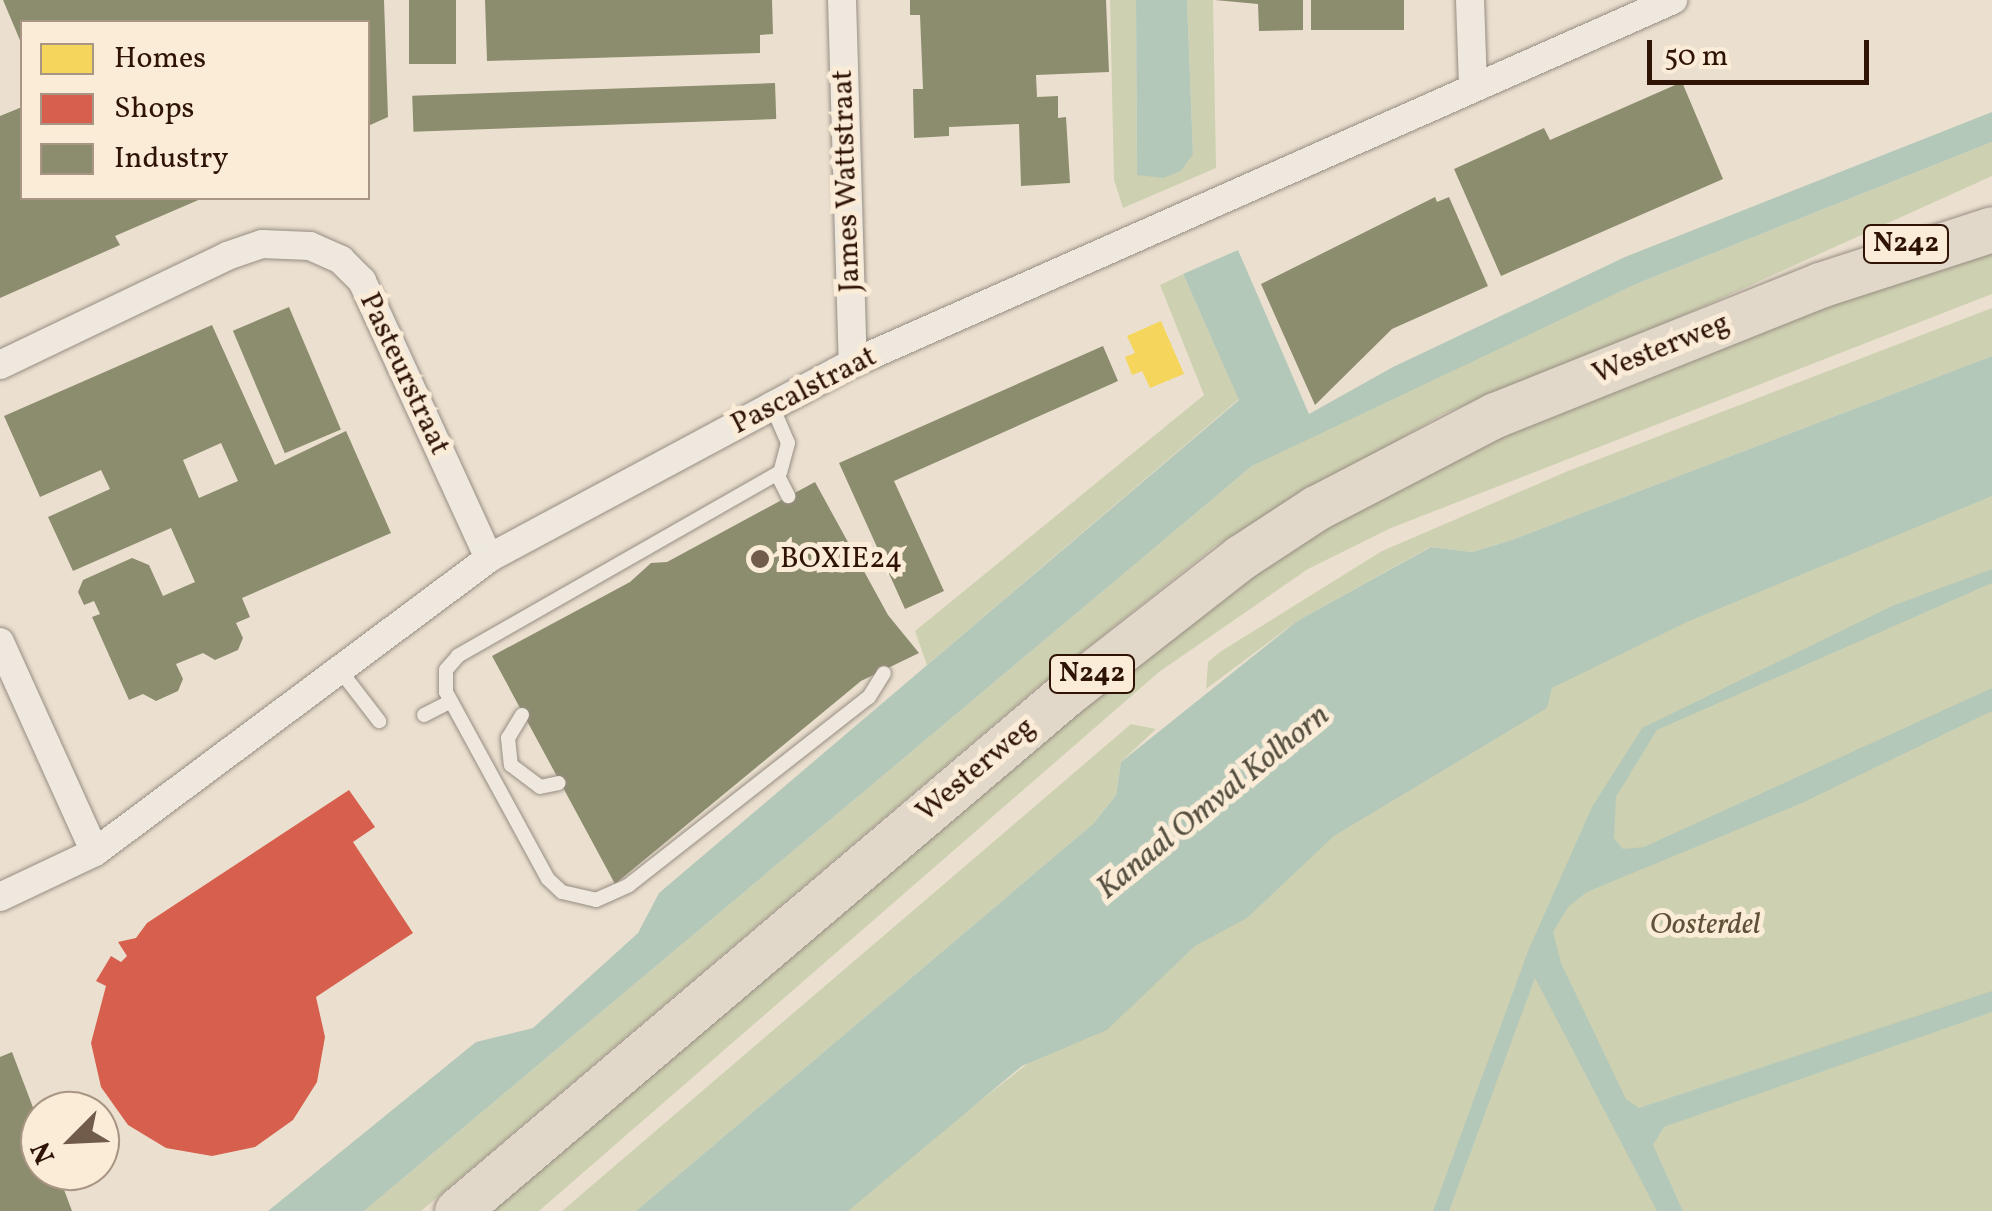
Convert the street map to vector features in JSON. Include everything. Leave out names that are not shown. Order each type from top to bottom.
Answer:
[{"type":"main road","name":"Westerweg","points":[[1820,285],[1992,202]]},
{"type":"main road","name":"Westerweg","points":[[457,1211],[1067,693],[1241,557],[1316,508],[1494,415],[1820,285],[1992,229]]},
{"type":"street","name":"James Wattstraat","points":[[842,0],[853,363]]},
{"type":"street","points":[[1470,0],[1473,88]]},
{"type":"street","name":"Pascalstraat","points":[[0,898],[95,852],[489,558],[772,406],[853,363],[1674,0]]},
{"type":"street","name":"Pasteurstraat","points":[[0,365],[228,256],[262,244],[310,246],[341,260],[362,281],[489,558]]},
{"type":"street","points":[[0,642],[95,852]]},
{"type":"lane","points":[[772,406],[788,443],[777,474],[458,656],[444,681],[451,702],[548,880],[578,899],[596,900],[629,885],[869,697],[884,673]]},
{"type":"lane","points":[[777,474],[788,496]]},
{"type":"lane","points":[[339,670],[379,720]]},
{"type":"lane","points":[[424,715],[451,702]]},
{"type":"lane","points":[[522,715],[508,738],[511,764],[540,787],[559,784]]},
{"type":"green space","points":[[1110,0],[1136,0],[1137,175],[1193,154],[1187,0],[1213,0],[1216,168],[1123,208],[1114,180]]},
{"type":"green space","points":[[1992,142],[1992,176],[1660,326],[1443,414],[1215,546],[1033,691],[421,1211],[364,1211],[1252,466],[1315,430],[1636,284]]},
{"type":"green space","points":[[1992,244],[1992,294],[1391,528],[1308,569],[1159,672],[539,1211],[480,1211],[1176,626],[1348,506],[1566,405]]},
{"type":"green space","points":[[1183,274],[1239,399],[927,665],[915,631],[1204,395],[1160,285]]},
{"type":"green space","points":[[1992,308],[1992,356],[1509,541],[1472,552],[1430,547],[1297,621],[1206,689],[1208,662],[1220,652],[1382,551],[1568,471]]},
{"type":"green space","name":"Oosterdel","points":[[1992,483],[1992,1211],[839,1211],[1365,800],[1655,618]]},
{"type":"green space","points":[[1131,724],[1156,729],[1121,762],[1116,795],[1094,823],[636,1211],[562,1211]]},
{"type":"water","points":[[1136,0],[1187,0],[1193,154],[1181,171],[1163,178],[1137,175]]},
{"type":"water","points":[[1992,112],[1992,142],[1636,284],[1252,466],[364,1211],[268,1211],[476,1042],[533,1028],[638,933],[659,893],[1239,400],[1183,274],[1238,250],[1309,414],[1393,367],[1625,257]]},
{"type":"water","name":"Kanaal Omval Kolhorn","points":[[1992,356],[1992,496],[1689,621],[1552,688],[1547,708],[1334,836],[1247,918],[1195,946],[1107,1030],[1022,1066],[848,1211],[636,1211],[1094,823],[1116,795],[1121,762],[1297,621],[1431,547],[1472,552],[1509,541]]},
{"type":"water","points":[[1992,569],[1992,583],[1657,730],[1616,797],[1614,838],[1623,849],[1644,847],[1992,688],[1992,711],[1802,803],[1587,892],[1569,906],[1553,932],[1561,963],[1626,1099],[1639,1108],[1992,991],[1992,1012],[1664,1127],[1653,1145],[1683,1211],[1657,1211],[1535,978],[1449,1211],[1433,1211],[1528,951],[1592,807],[1642,728],[1892,606]]},
{"type":"building: Homes","points":[[1161,321],[1184,374],[1150,388],[1142,371],[1132,375],[1125,357],[1135,353],[1127,336]]},
{"type":"building: Shops","points":[[349,790],[375,827],[353,842],[413,933],[316,997],[325,1037],[317,1082],[293,1120],[255,1147],[212,1156],[166,1148],[128,1125],[120,1114],[120,1091],[104,1091],[101,1087],[91,1043],[106,986],[96,981],[111,956],[121,962],[127,956],[118,942],[136,938],[147,923]]},
{"type":"building: Industry","points":[[3,0],[384,0],[388,117],[370,125],[370,20],[20,20],[20,40]]},
{"type":"building: Industry","points":[[409,0],[456,0],[456,64],[409,64]]},
{"type":"building: Industry","points":[[485,0],[772,0],[773,34],[760,35],[760,53],[487,61]]},
{"type":"building: Industry","points":[[910,0],[1106,0],[1109,72],[1036,75],[1037,97],[1058,96],[1058,118],[1066,117],[1070,183],[1021,186],[1019,124],[949,127],[949,136],[914,138],[913,89],[923,89],[920,15],[910,15]]},
{"type":"building: Industry","points":[[1215,0],[1303,0],[1303,30],[1259,31],[1258,4]]},
{"type":"building: Industry","points":[[1311,0],[1404,0],[1404,30],[1311,30]]},
{"type":"building: Industry","points":[[1682,82],[1723,179],[1501,276],[1454,169],[1544,128],[1550,140]]},
{"type":"building: Industry","points":[[775,83],[776,119],[413,132],[412,96]]},
{"type":"building: Industry","points":[[20,108],[20,200],[198,200],[115,236],[120,245],[0,298],[0,116]]},
{"type":"building: Industry","points":[[1435,197],[1437,202],[1449,197],[1488,286],[1392,329],[1315,405],[1261,284]]},
{"type":"building: Industry","points":[[289,307],[341,429],[285,453],[233,331]]},
{"type":"building: Industry","points":[[212,325],[275,465],[346,431],[391,533],[242,598],[250,617],[236,623],[243,638],[238,650],[215,660],[203,653],[176,664],[183,679],[178,691],[156,701],[143,694],[129,700],[92,617],[100,614],[94,601],[84,605],[78,592],[83,580],[132,558],[149,565],[163,596],[195,582],[171,528],[73,571],[48,517],[110,489],[101,470],[40,497],[4,416]],"holes":[[[221,443],[238,481],[199,498],[183,460]]]},
{"type":"building: Industry","points":[[1103,346],[1118,381],[894,481],[944,591],[905,609],[839,463]]},
{"type":"building: Industry","points":[[815,482],[888,615],[919,653],[861,681],[615,884],[492,656],[630,582],[651,563],[667,562]]},
{"type":"building: Industry","points":[[12,1052],[27,1091],[20,1091],[20,1191],[64,1191],[72,1211],[0,1211],[0,1057]]},
{"type":"place","name":"BOXIE24","points":[[760,559]]}]
